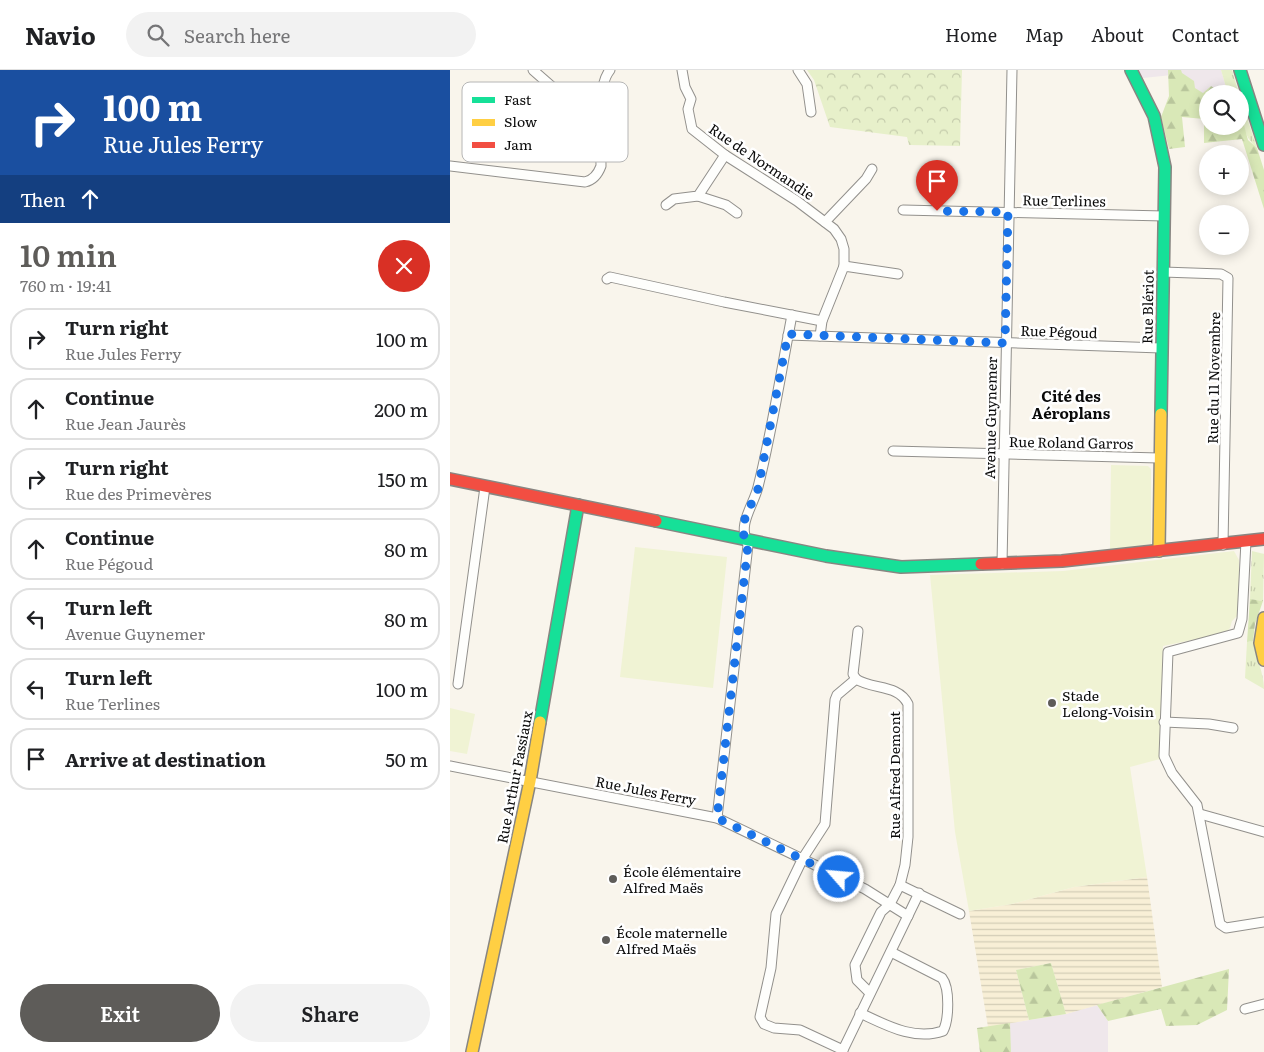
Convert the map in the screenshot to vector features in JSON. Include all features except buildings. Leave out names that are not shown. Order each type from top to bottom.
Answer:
[{"type":"main road","name":"Rue Blériot","points":[[1130,70],[1148,101],[1158,130],[1165,167],[1159,552]]},
{"type":"main road","points":[[1240,70],[1264,145]]},
{"type":"main road","points":[[1252,70],[1264,107]]},
{"type":"main road","points":[[450,479],[746,540],[901,567],[1062,562],[1264,539]]},
{"type":"main road","name":"Rue Arthur Fassiaux","points":[[472,1052],[530,781],[578,505]]},
{"type":"main road","points":[[1264,618],[1260,643],[1264,660]]},
{"type":"street","points":[[533,70],[547,82]]},
{"type":"street","points":[[604,82],[610,70]]},
{"type":"street","name":"Rue de Normandie","points":[[682,70],[685,87],[691,98],[688,109],[692,129],[725,155],[825,222],[841,239],[844,249],[844,266]]},
{"type":"street","points":[[798,70],[807,84],[811,112]]},
{"type":"street","name":"Avenue Guynemer","points":[[1002,564],[1012,70]]},
{"type":"street","points":[[698,196],[725,155]]},
{"type":"street","points":[[450,166],[585,182],[598,174],[601,162]]},
{"type":"street","points":[[825,222],[866,179],[872,169]]},
{"type":"street","points":[[666,205],[674,199],[698,196],[726,205],[737,213]]},
{"type":"street","name":"Rue Terlines","points":[[903,210],[1164,216]]},
{"type":"street","points":[[820,336],[822,320],[844,266],[898,274]]},
{"type":"street","name":"Rue du 11 Novembre","points":[[1163,272],[1221,274],[1228,278],[1223,545]]},
{"type":"street","points":[[607,279],[610,276],[822,320]]},
{"type":"street","points":[[717,818],[748,545],[743,533],[745,518],[758,489],[792,315]]},
{"type":"street","name":"Rue Pégoud","points":[[788,334],[1161,348]]},
{"type":"street","name":"Rue Roland Garros","points":[[893,451],[1159,458]]},
{"type":"street","points":[[458,684],[485,487]]},
{"type":"street","points":[[1246,541],[1241,628],[1233,636],[1173,649],[1168,652],[1164,722],[1165,761],[1191,795],[1200,814],[1220,924],[1226,928],[1264,922]]},
{"type":"street","points":[[858,631],[854,674],[856,679],[837,695],[835,700],[826,824],[803,858],[776,914],[771,968],[760,1017],[764,1024],[774,1028],[800,1030],[842,1051],[919,893]]},
{"type":"street","name":"Rue Alfred Demont","points":[[856,679],[864,684],[904,695],[908,704],[908,836],[905,865],[900,885],[890,904],[881,912],[855,965],[857,980],[870,993]]},
{"type":"street","points":[[1164,722],[1209,724],[1234,728]]},
{"type":"street","name":"Rue Jules Ferry","points":[[450,766],[717,818],[803,858],[890,904],[908,916]]},
{"type":"street","points":[[1200,814],[1264,832]]},
{"type":"street","points":[[1203,829],[1214,818]]},
{"type":"street","points":[[900,885],[960,914]]},
{"type":"street","points":[[860,1013],[892,1028],[913,1034],[932,1035],[943,1031],[947,1024],[948,986],[942,978],[891,952]]},
{"type":"street","points":[[1246,1009],[1264,1004]]},
{"type":"shaded area","points":[[1138,70],[1221,70],[1225,85],[1199,85],[1199,95],[1172,75],[1143,78]]},
{"type":"shaded area","points":[[1147,877],[1162,987],[1066,1014],[1051,963],[1016,970],[1029,1020],[988,1027],[969,911],[1012,904],[1074,887]]},
{"type":"shaded area","points":[[1097,1005],[1108,1021],[1108,1052],[992,1052],[988,1027],[1066,1014]]},
{"type":"green space","points":[[807,70],[962,70],[960,146],[909,145],[907,137],[830,127],[814,80]]},
{"type":"green space","points":[[1168,70],[1181,70],[1182,73],[1194,81],[1195,88],[1199,90],[1199,119],[1182,117],[1185,147],[1169,149],[1161,117],[1169,96]]},
{"type":"green space","points":[[1221,70],[1232,70],[1236,85],[1225,85]]},
{"type":"green space","points":[[1249,124],[1257,148],[1252,143],[1248,137]]},
{"type":"green space","points":[[1204,135],[1247,135],[1248,140],[1257,148],[1264,170],[1264,209],[1249,161],[1249,145],[1244,145],[1242,139],[1204,143]]},
{"type":"green space","points":[[1111,465],[1148,466],[1151,469],[1151,544],[1110,550]]},
{"type":"green space","points":[[635,547],[727,557],[713,688],[620,677]]},
{"type":"green space","name":"Stade Lelong-Voisin","points":[[1234,551],[1239,560],[1239,614],[1232,621],[1226,633],[1163,646],[1160,759],[1130,767],[1147,877],[1074,887],[1012,904],[969,911],[955,832],[930,575],[1063,571]]},
{"type":"green space","points":[[1252,551],[1264,554],[1263,601],[1250,599]]},
{"type":"green space","points":[[1250,599],[1263,601],[1255,624],[1253,641],[1247,642]]},
{"type":"green space","points":[[1253,641],[1263,677],[1264,689],[1245,678],[1247,642]]},
{"type":"green space","points":[[450,708],[475,714],[467,754],[450,751]]},
{"type":"green space","points":[[1051,963],[1066,1014],[1029,1020],[1016,970]]},
{"type":"green space","points":[[1229,969],[1227,1010],[1197,1025],[1166,1026],[1161,1009],[1108,1021],[1097,1005]]},
{"type":"green space","points":[[1010,1023],[1011,1052],[980,1052],[977,1028]]},
{"type":"traffic: fast","points":[[1131,70],[1154,116],[1165,167],[1161,414]]},
{"type":"traffic: fast","points":[[1240,70],[1264,145]]},
{"type":"traffic: fast","points":[[540,722],[578,505]]},
{"type":"traffic: fast","points":[[656,521],[826,556],[901,567],[981,564]]},
{"type":"traffic: slow","points":[[1159,551],[1161,414]]},
{"type":"traffic: slow","points":[[1264,618],[1260,643],[1264,660]]},
{"type":"traffic: slow","points":[[472,1052],[530,781],[540,722]]},
{"type":"traffic: jam","points":[[450,479],[656,521]]},
{"type":"traffic: jam","points":[[981,564],[1062,561],[1264,539]]},
{"type":"place","name":"Stade Lelong-Voisin","points":[[1052,703]]},
{"type":"place","name":"École élémentaire Alfred Maës","points":[[613,879]]},
{"type":"place","name":"École maternelle Alfred Maës","points":[[606,940]]},
{"type":"district","name":"Cité des Aéroplans","points":[[1071,404]]},
{"type":"route","points":[[839,877],[717,818],[748,545],[743,533],[745,518],[758,489],[788,334],[1005,343],[1008,212],[937,211]]}]
